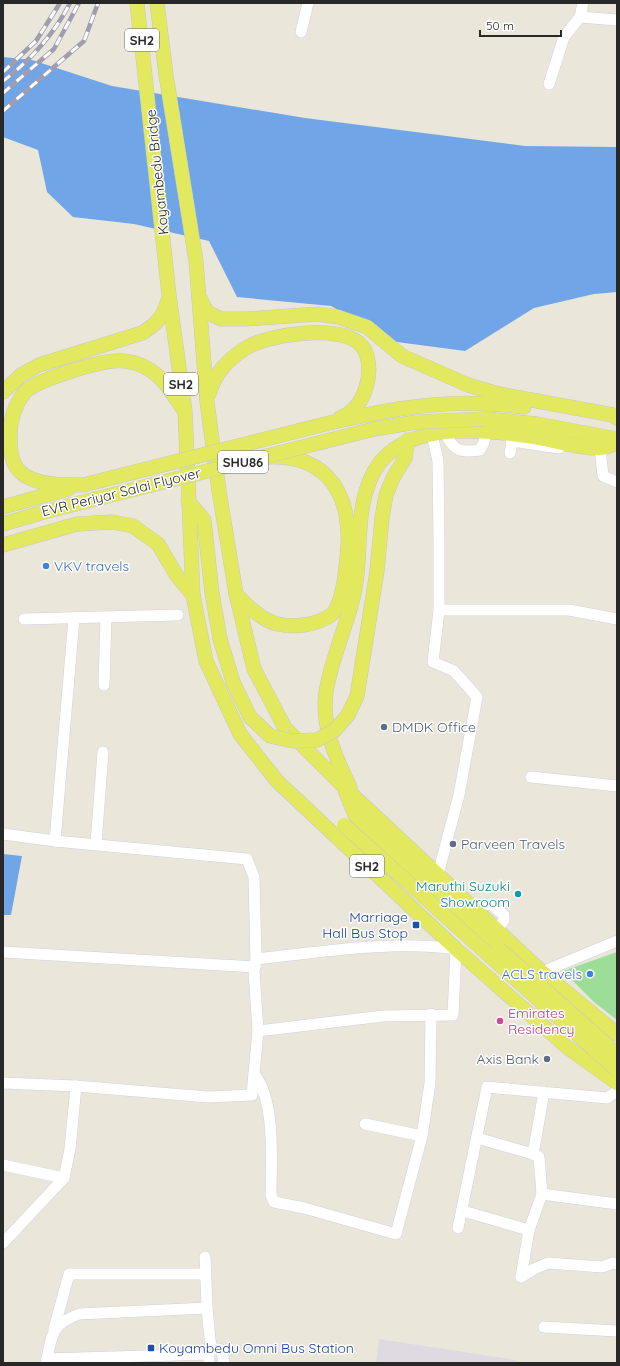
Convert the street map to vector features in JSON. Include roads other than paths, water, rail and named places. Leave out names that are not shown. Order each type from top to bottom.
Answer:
[{"type":"main road","name":"Koyambedu Bridge","points":[[137,3],[169,295]]},
{"type":"main road","name":"Koyambedu Bridge","points":[[157,3],[166,75],[196,261],[198,297]]},
{"type":"main road","name":"SH2","points":[[169,295],[185,411],[192,595],[206,661],[240,734],[277,781],[456,949],[567,1047],[617,1083]]},
{"type":"main road","points":[[3,392],[21,375],[39,365],[142,333],[154,326],[164,315],[169,295]]},
{"type":"main road","name":"SH2","points":[[198,297],[207,402],[219,491],[236,594],[254,669],[285,728],[343,786],[542,972],[617,1034]]},
{"type":"main road","points":[[198,297],[207,312],[221,319],[246,320],[318,314],[338,317],[367,327],[402,356],[468,385],[499,394],[613,415],[617,418]]},
{"type":"main road","points":[[207,402],[214,378],[222,366],[247,347],[272,339],[302,333],[328,332],[360,344],[368,360],[370,373],[359,405],[344,416],[332,422]]},
{"type":"main road","points":[[83,485],[61,485],[40,481],[27,476],[14,464],[10,450],[10,428],[14,410],[25,393],[34,385],[97,363],[116,361],[135,362],[152,370],[166,385],[185,411]]},
{"type":"main road","name":"EVR Periyar Salai Flyover","points":[[3,507],[83,485],[332,422],[414,407],[444,404],[487,403],[537,408],[617,423]]},
{"type":"main road","name":"EVR Periyar Salai Flyover","points":[[3,524],[44,512],[374,429],[417,422],[486,419],[544,425],[599,442],[617,439]]},
{"type":"main road","points":[[356,798],[332,749],[327,720],[326,693],[332,668],[353,600],[362,516],[370,480],[384,456],[408,440],[419,436],[458,431],[486,432],[561,449],[599,442],[617,443]]},
{"type":"main road","points":[[188,501],[204,520],[205,540],[220,640],[233,682],[250,718],[270,736],[293,741],[317,740],[335,730],[348,715],[357,696],[377,571],[382,518],[386,495],[393,478],[405,458],[408,440]]},
{"type":"main road","points":[[236,594],[251,609],[277,624],[298,626],[313,623],[332,615],[343,593],[348,534],[344,505],[330,479],[318,467],[301,460],[279,456],[262,457]]},
{"type":"main road","points":[[3,527],[6,544],[77,524],[112,522],[133,526],[158,544],[177,576],[192,595]]},
{"type":"main road","points":[[343,786],[355,815],[360,821],[499,949],[617,1054]]},
{"type":"main road","points":[[314,815],[344,824],[617,1070]]},
{"type":"main road","points":[[567,1047],[598,1018]]},
{"type":"street","points":[[301,32],[308,3]]},
{"type":"street","points":[[549,84],[564,37],[580,17],[583,3]]},
{"type":"street","points":[[580,17],[617,20]]},
{"type":"street","points":[[438,434],[457,450],[467,452],[480,450],[484,442],[486,432]]},
{"type":"street","points":[[438,434],[439,610],[433,662],[454,671],[477,697],[459,795],[438,874]]},
{"type":"street","points":[[510,453],[513,438]]},
{"type":"street","points":[[599,442],[603,476],[617,482]]},
{"type":"street","points":[[439,610],[569,610],[617,619]]},
{"type":"street","points":[[24,619],[178,615]]},
{"type":"street","points":[[104,686],[106,617]]},
{"type":"street","points":[[55,841],[74,618]]},
{"type":"street","points":[[96,844],[102,752]]},
{"type":"street","points":[[531,777],[617,786]]},
{"type":"street","points":[[3,834],[55,841],[247,859],[254,877],[258,1031],[252,1095],[208,1097],[76,1086],[3,1083]]},
{"type":"street","points":[[542,972],[617,941]]},
{"type":"street","points":[[3,952],[256,963],[352,949],[428,945],[456,949],[453,1015],[431,1014],[383,1016],[258,1031]]},
{"type":"street","points":[[254,1074],[266,1094],[271,1140],[271,1195],[274,1202],[304,1208],[396,1234],[422,1136],[430,1083],[431,1014]]},
{"type":"street","points":[[5,1239],[64,1178],[70,1149],[76,1086]]},
{"type":"street","points":[[458,1228],[463,1211],[487,1087],[607,1098],[617,1091]]},
{"type":"street","points":[[533,1154],[544,1092]]},
{"type":"street","points":[[365,1124],[422,1136]]},
{"type":"street","points":[[477,1138],[539,1157],[542,1194],[529,1230],[521,1277],[548,1263],[602,1268],[613,1263],[617,1264]]},
{"type":"street","points":[[3,1165],[64,1178]]},
{"type":"street","points":[[542,1194],[617,1204]]},
{"type":"street","points":[[463,1211],[529,1230]]},
{"type":"street","points":[[205,1257],[210,1356]]},
{"type":"street","points":[[206,1274],[69,1274],[47,1361],[210,1356],[219,1349],[222,1351],[224,1363]]},
{"type":"street","points":[[54,1329],[64,1320],[79,1314],[207,1308]]},
{"type":"street","points":[[544,1327],[617,1331]]},
{"type":"water","points":[[3,57],[32,60],[112,86],[305,118],[525,146],[617,147],[617,292],[594,294],[534,308],[465,351],[397,342],[331,306],[237,297],[209,241],[134,224],[73,217],[47,192],[38,150],[3,137]]},
{"type":"water","points":[[3,854],[22,856],[11,915],[3,915]]},
{"type":"railway","points":[[3,72],[36,41],[60,3]]},
{"type":"railway","points":[[3,81],[23,65],[41,46],[57,25],[70,3]]},
{"type":"railway","points":[[3,93],[54,49],[79,3]]},
{"type":"railway","points":[[3,111],[84,41],[98,3]]},
{"type":"place","name":"VKV travels","points":[[46,566]]},
{"type":"place","name":"DMDK Office","points":[[384,727]]},
{"type":"place","name":"Parveen Travels","points":[[453,844]]},
{"type":"place","name":"Maruthi Suzuki Showroom","points":[[518,894]]},
{"type":"place","name":"Marriage Hall Bus Stop","points":[[416,925]]},
{"type":"place","name":"ACLS travels","points":[[590,974]]},
{"type":"place","name":"Emirates Residency","points":[[500,1021]]},
{"type":"place","name":"Axis Bank","points":[[547,1059]]},
{"type":"place","name":"Koyambedu Omni Bus Station","points":[[151,1348]]}]
